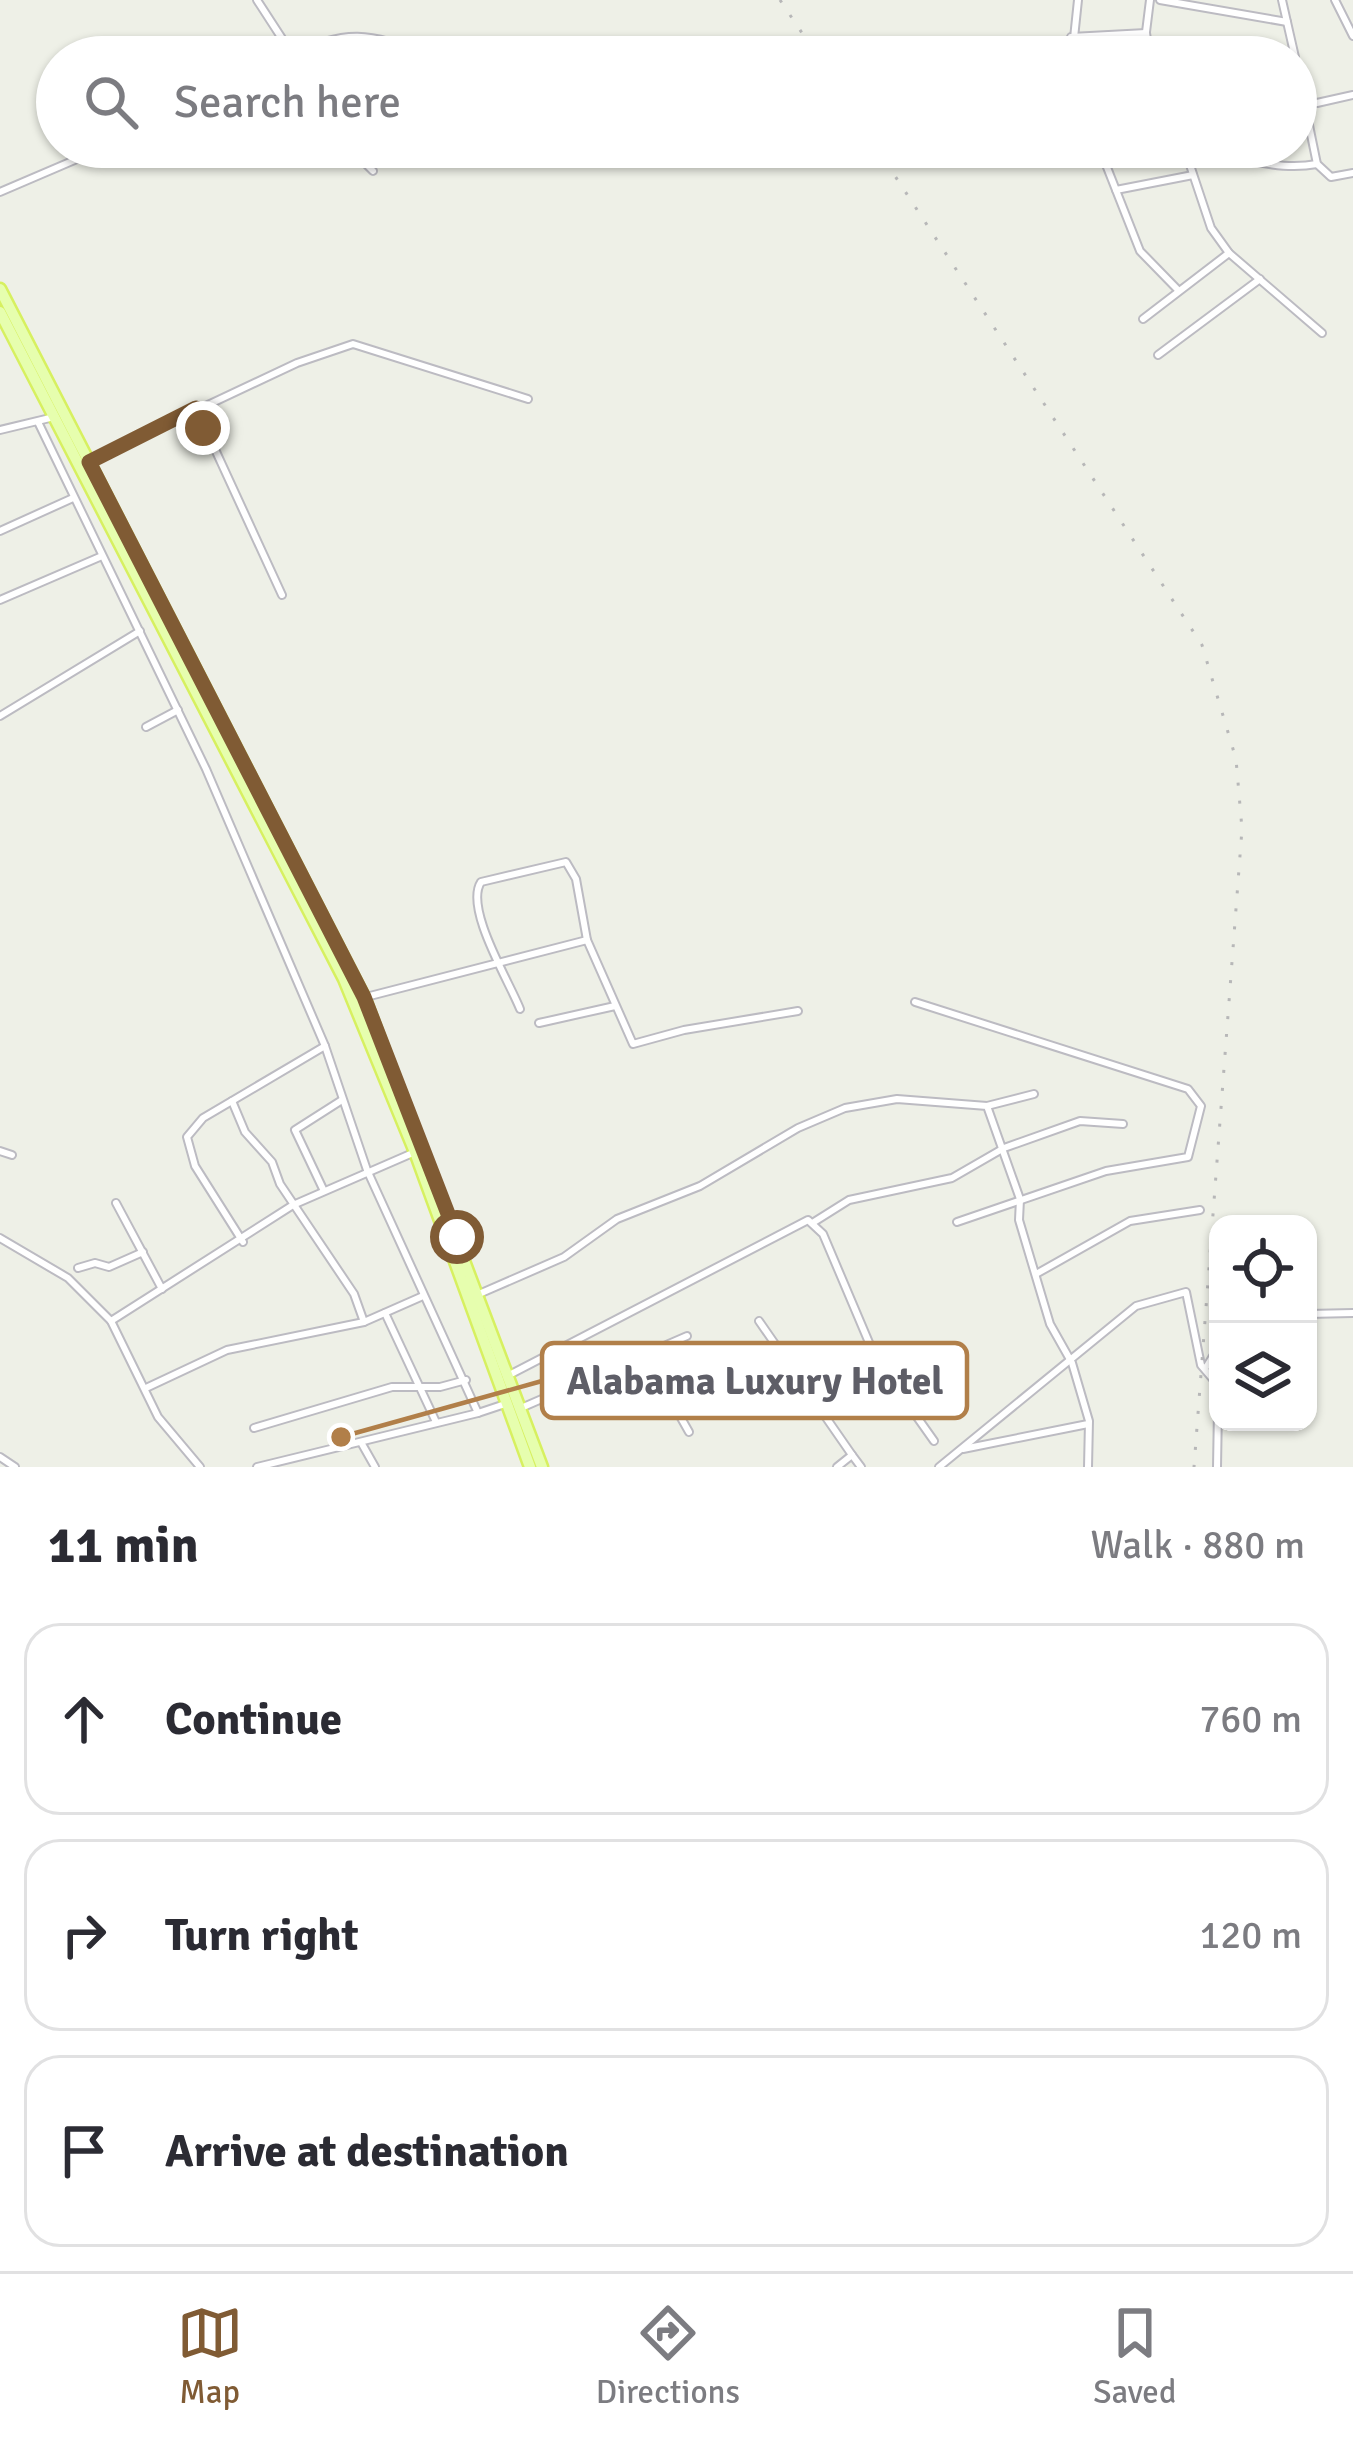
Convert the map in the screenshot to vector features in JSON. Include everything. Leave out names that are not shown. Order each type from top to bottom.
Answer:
[{"type":"main road","points":[[0,289],[364,997],[542,1467]]},
{"type":"main road","points":[[0,312],[344,979],[415,1152],[530,1467]]},
{"type":"main road","points":[[275,849],[289,844]]},
{"type":"street","points":[[257,0],[279,36]]},
{"type":"street","points":[[1071,36],[1078,0]]},
{"type":"street","points":[[1146,36],[1150,0]]},
{"type":"street","points":[[1160,0],[1287,22]]},
{"type":"street","points":[[1282,0],[1290,36]]},
{"type":"street","points":[[1335,0],[1353,36]]},
{"type":"street","points":[[1090,36],[1146,33]]},
{"type":"street","points":[[1317,99],[1353,95]]},
{"type":"street","points":[[1317,164],[1330,177],[1353,172]]},
{"type":"street","points":[[0,192],[56,168]]},
{"type":"street","points":[[370,168],[373,171]]},
{"type":"street","points":[[1107,168],[1140,250],[1178,290]]},
{"type":"street","points":[[1192,168],[1211,228],[1229,253],[1322,333]]},
{"type":"street","points":[[1116,190],[1193,175]]},
{"type":"street","points":[[1143,319],[1229,253]]},
{"type":"street","points":[[1158,355],[1260,279]]},
{"type":"street","points":[[89,462],[196,408],[353,344],[528,399]]},
{"type":"street","points":[[196,408],[282,595]]},
{"type":"street","points":[[0,430],[53,417]]},
{"type":"street","points":[[38,424],[178,710],[325,1046],[368,1170],[478,1413]]},
{"type":"street","points":[[0,531],[73,498]]},
{"type":"street","points":[[0,600],[102,556]]},
{"type":"street","points":[[0,716],[140,632]]},
{"type":"street","points":[[146,727],[178,710]]},
{"type":"street","points":[[520,1009],[497,961],[476,888],[566,862],[585,912],[587,940],[627,1041],[639,1045],[684,1030],[798,1011]]},
{"type":"street","points":[[364,997],[587,940]]},
{"type":"street","points":[[914,1002],[1108,1062],[1198,1097],[1195,1142],[1188,1157],[1126,1166],[957,1222]]},
{"type":"street","points":[[538,1023],[615,1006]]},
{"type":"street","points":[[242,1242],[186,1145],[202,1118],[325,1046]]},
{"type":"street","points":[[476,1296],[564,1257],[617,1219],[700,1186],[797,1128],[845,1108],[897,1099],[987,1106],[1034,1094]]},
{"type":"street","points":[[324,1190],[295,1130],[342,1100]]},
{"type":"street","points":[[232,1102],[244,1132],[272,1162],[293,1205],[354,1294],[364,1322]]},
{"type":"street","points":[[987,1106],[1020,1199],[1019,1220],[1050,1324],[1072,1363],[1088,1424],[1088,1467]]},
{"type":"street","points":[[509,1375],[849,1200],[952,1178],[1004,1148],[1080,1121],[1124,1124]]},
{"type":"street","points":[[0,1151],[12,1155]]},
{"type":"street","points":[[111,1321],[242,1242],[293,1205],[415,1152]]},
{"type":"street","points":[[116,1203],[163,1290]]},
{"type":"street","points":[[1036,1274],[1130,1221],[1201,1210]]},
{"type":"street","points":[[814,1222],[876,1359],[934,1441]]},
{"type":"street","points":[[0,1238],[68,1278],[111,1321],[130,1370],[146,1388],[158,1418],[200,1467]]},
{"type":"street","points":[[78,1268],[95,1262],[115,1265],[143,1252]]},
{"type":"street","points":[[939,1467],[1072,1363],[1082,1347],[1136,1306],[1177,1291],[1186,1292],[1194,1310],[1199,1360],[1209,1369]]},
{"type":"street","points":[[146,1388],[227,1350],[364,1322],[423,1296]]},
{"type":"street","points":[[385,1312],[436,1422]]},
{"type":"street","points":[[1317,1314],[1353,1313]]},
{"type":"street","points":[[759,1322],[861,1467]]},
{"type":"street","points":[[521,1408],[687,1336]]},
{"type":"street","points":[[646,1356],[689,1432]]},
{"type":"street","points":[[254,1428],[392,1387],[421,1388],[466,1380]]},
{"type":"street","points":[[256,1467],[291,1463],[506,1404]]},
{"type":"street","points":[[960,1450],[1088,1424]]},
{"type":"street","points":[[1217,1467],[1218,1431]]},
{"type":"street","points":[[362,1444],[375,1467]]},
{"type":"street","points":[[837,1467],[852,1454]]},
{"type":"street","points":[[0,1457],[15,1467]]},
{"type":"railway","points":[[780,0],[804,36]]},
{"type":"railway","points":[[890,168],[1202,645],[1236,759],[1242,829],[1194,1467]]},
{"type":"place","name":"Alabama Luxury Hotel","points":[[341,1437]]},
{"type":"route","points":[[203,428],[196,408],[89,462],[364,997],[457,1237]]}]
